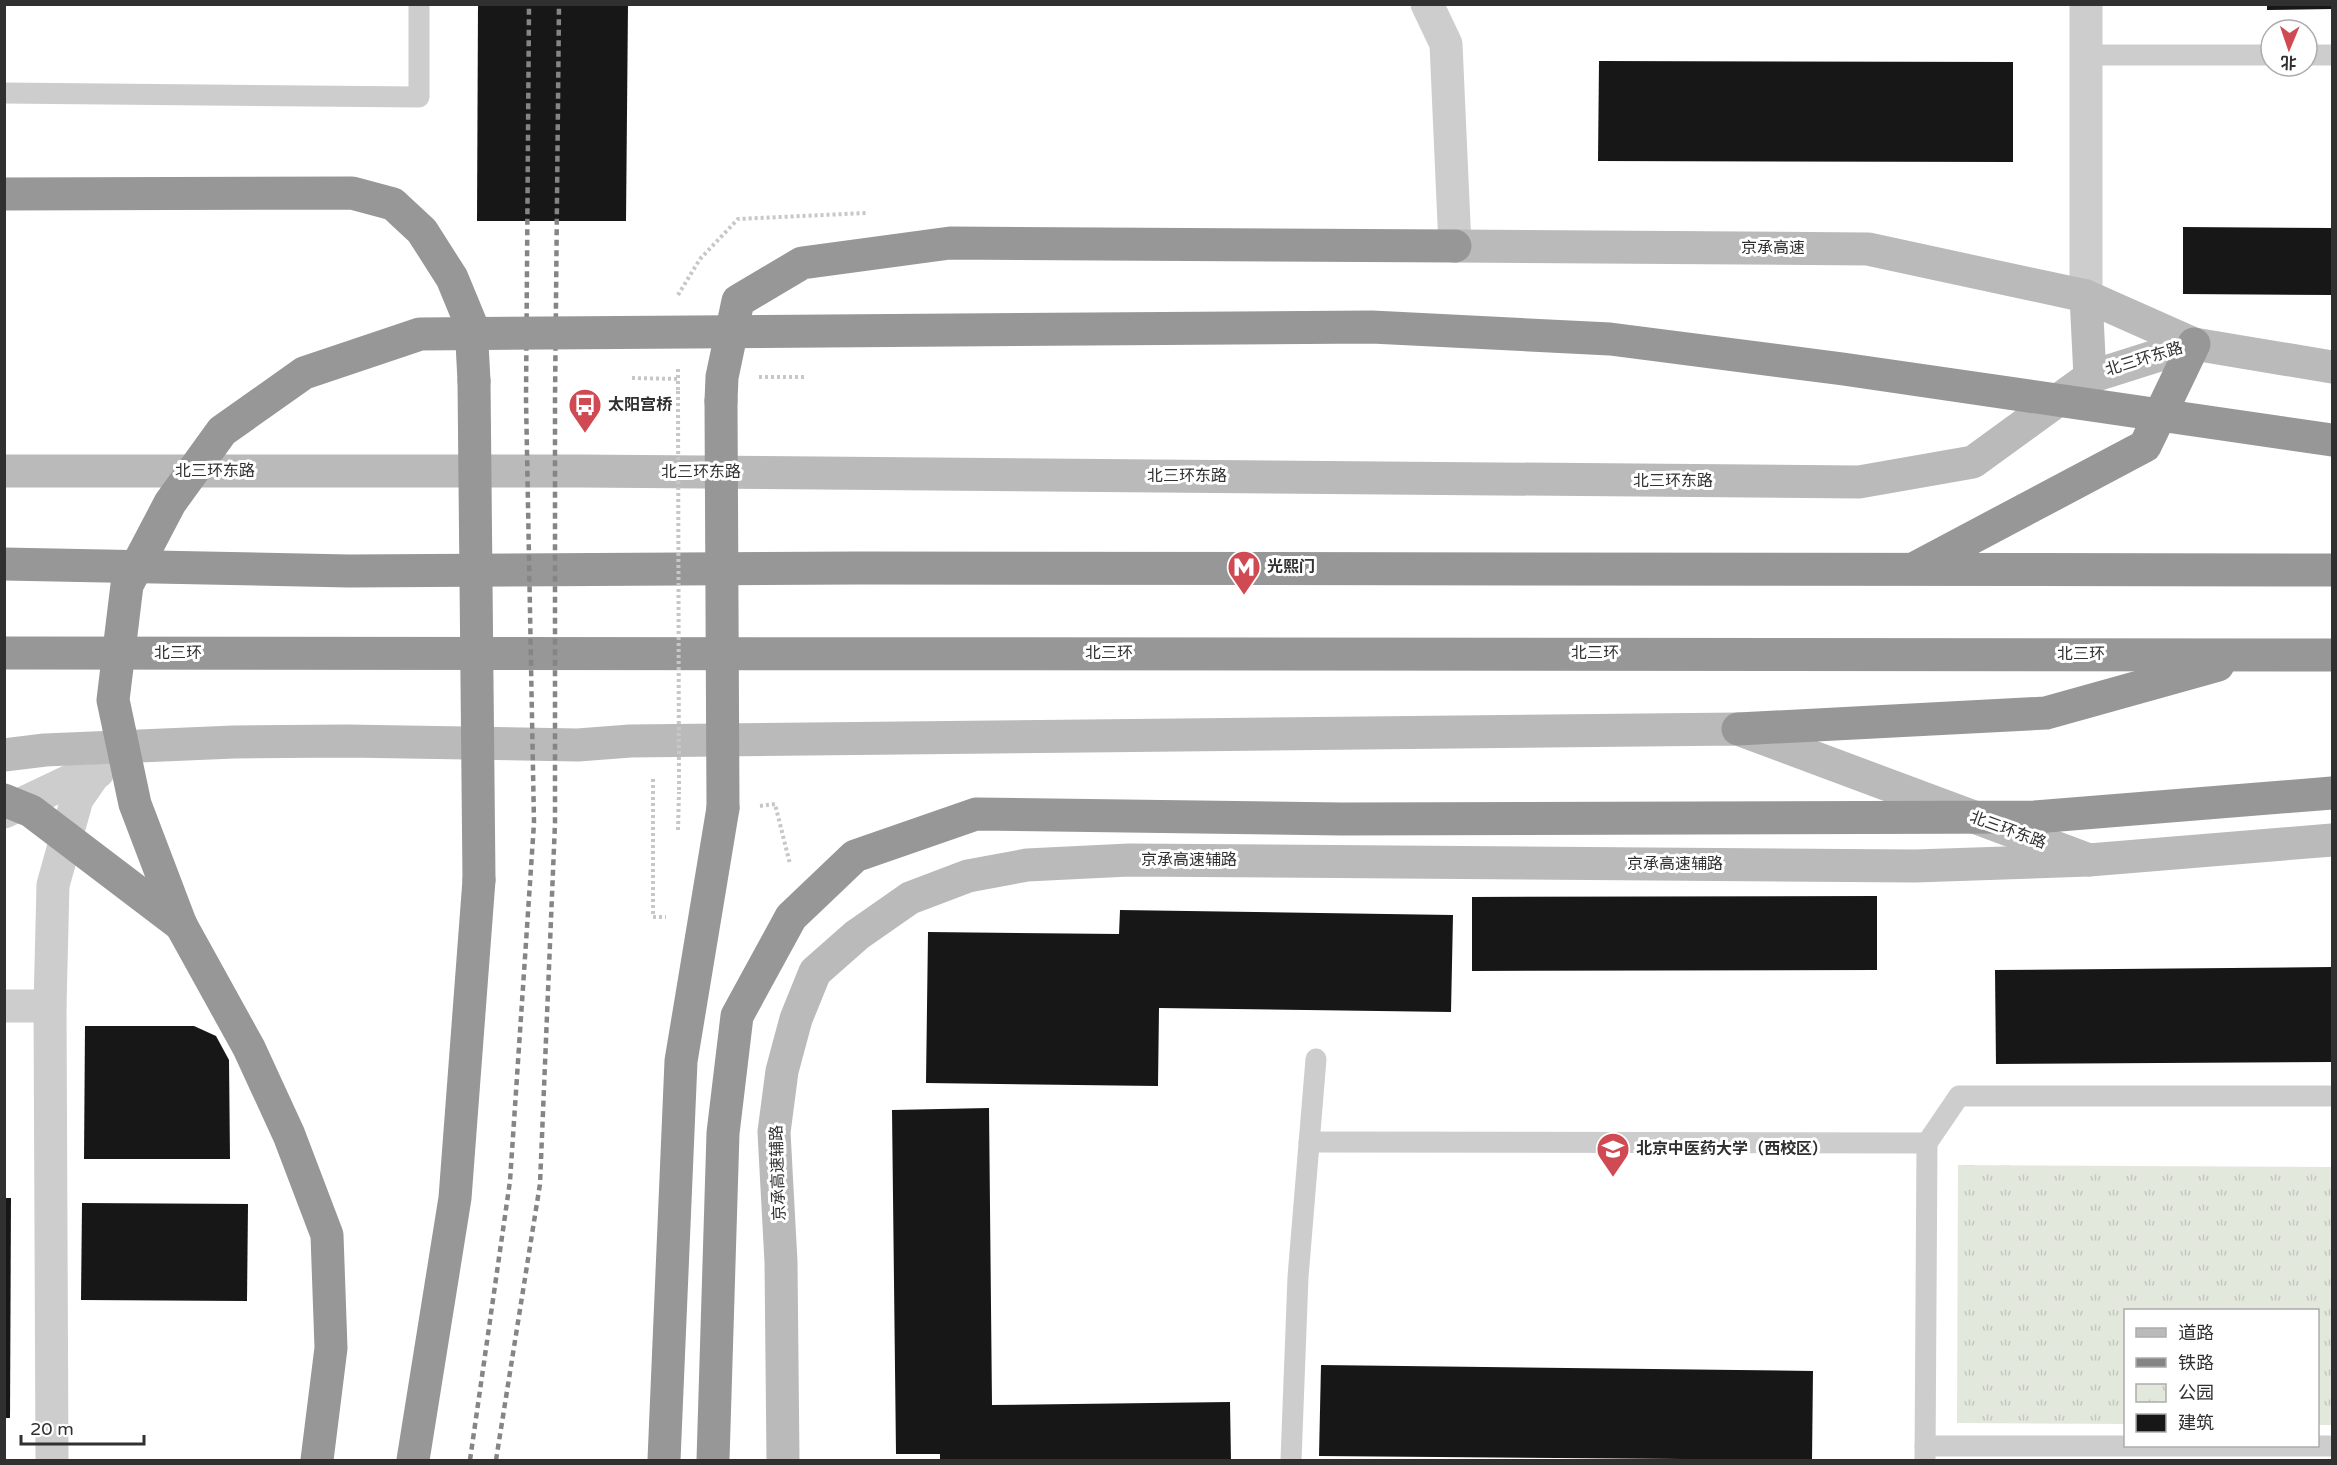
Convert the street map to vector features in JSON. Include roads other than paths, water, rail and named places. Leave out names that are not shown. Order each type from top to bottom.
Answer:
[{"type":"highway","points":[[4,194],[352,193],[393,204],[422,231],[452,278],[471,324],[474,381],[478,880],[455,1198],[413,1461]]},
{"type":"highway","points":[[664,1461],[681,1061],[723,808],[721,401],[722,377],[738,301],[802,263],[950,243],[1455,246]]},
{"type":"highway","points":[[316,1461],[331,1348],[327,1235],[289,1135],[249,1048],[182,925],[135,804],[113,700],[127,585],[170,503],[222,431],[304,373],[420,334],[1372,327],[1610,339],[1843,369],[2332,440]]},
{"type":"highway","points":[[1911,570],[2145,446],[2194,344]]},
{"type":"highway","points":[[4,564],[349,571],[859,568],[2332,570]]},
{"type":"highway","name":"北三环","points":[[4,653],[2332,655]]},
{"type":"highway","points":[[1738,729],[2046,713],[2260,654]]},
{"type":"highway","points":[[713,1461],[723,1133],[737,1016],[791,917],[855,856],[976,814],[1342,819],[2035,817],[2332,793]]},
{"type":"highway","points":[[4,800],[30,811],[182,925]]},
{"type":"street","points":[[1427,4],[1446,44],[1455,246]]},
{"type":"street","points":[[2086,4],[2086,296],[2090,377]]},
{"type":"street","name":"京承高速","points":[[1455,246],[1868,249],[2086,296],[2194,344]]},
{"type":"street","name":"北三环东路","points":[[4,471],[582,471],[1859,482],[1973,462],[2090,377],[2194,344],[2332,367]]},
{"type":"street","name":"北三环东路","points":[[4,755],[45,750],[234,742],[347,741],[578,745],[630,741],[1738,729],[2089,860],[2332,840]]},
{"type":"street","points":[[4,812],[80,776],[234,742]]},
{"type":"street","points":[[52,1461],[50,1006],[53,885],[77,799],[94,773]]},
{"type":"street","name":"京承高速辅路","points":[[783,1461],[781,1262],[774,1132],[782,1071],[795,1019],[815,972],[857,935],[910,898],[968,876],[1027,865],[1129,860],[1915,866],[2089,860]]},
{"type":"street","points":[[4,1006],[50,1006]]},
{"type":"lane","points":[[4,93],[419,97],[419,4]]},
{"type":"lane","points":[[2085,55],[2259,55]]},
{"type":"lane","points":[[1291,1461],[1298,1277],[1316,1059]]},
{"type":"lane","points":[[2281,1447],[1925,1454],[1927,1143],[1959,1096],[2332,1096]]},
{"type":"lane","points":[[1309,1142],[1927,1143]]},
{"type":"railway","points":[[470,1460],[510,1181],[534,823],[526,399],[529,4]]},
{"type":"railway","points":[[496,1460],[540,1184],[555,823],[555,398],[559,4]]},
{"type":"place","name":"太阳宫桥","points":[[585,434]]},
{"type":"place","name":"光熙门","points":[[1244,596]]},
{"type":"place","name":"北京中医药大学（西校区）","points":[[1613,1178]]}]
